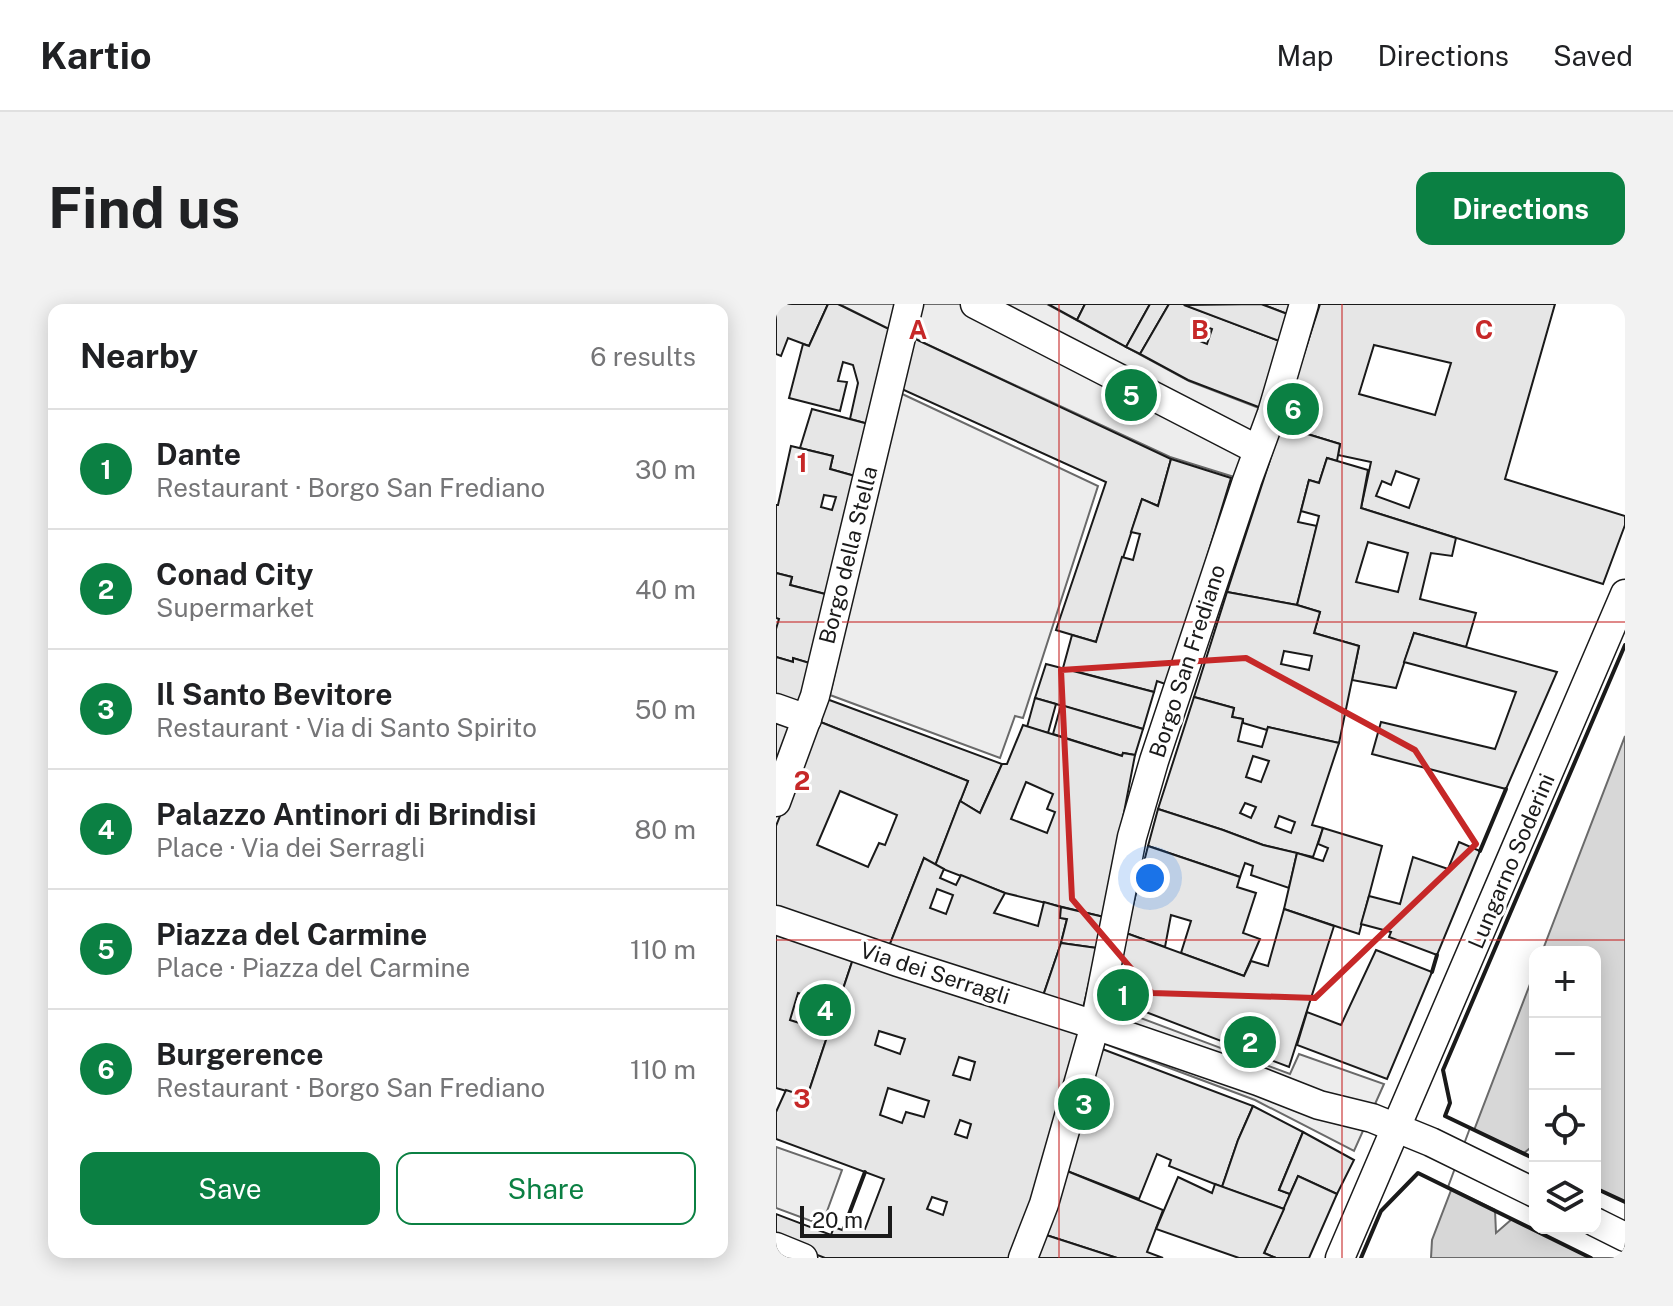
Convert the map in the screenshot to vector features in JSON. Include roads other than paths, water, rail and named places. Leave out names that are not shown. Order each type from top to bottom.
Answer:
[{"type":"street","name":"Borgo della Stella","points":[[776,802],[815,696],[909,304]]},
{"type":"street","points":[[975,304],[1258,450]]},
{"type":"street","name":"Borgo San Frediano","points":[[1023,1258],[1044,1204],[1095,1025],[1132,837],[1154,761],[1272,413],[1304,304]]},
{"type":"street","name":"Lungarno Soderini","points":[[1340,1258],[1625,594]]},
{"type":"street","points":[[776,708],[807,719]]},
{"type":"street","name":"Via dei Serragli","points":[[776,920],[1095,1025],[1319,1105],[1372,1118],[1433,1143],[1529,1190]]},
{"type":"street","points":[[1601,1225],[1625,1237]]},
{"type":"street","points":[[776,1247],[803,1258]]},
{"type":"place","name":"Piazza del Carmine","points":[[1131,395]]},
{"type":"place","name":"Burgerence","points":[[1293,409]]},
{"type":"place","name":"Dante","points":[[1123,995]]},
{"type":"place","name":"Palazzo Antinori di Brindisi","points":[[825,1010]]},
{"type":"place","name":"Conad City","points":[[1250,1042]]},
{"type":"place","name":"Il Santo Bevitore","points":[[1084,1104]]}]
